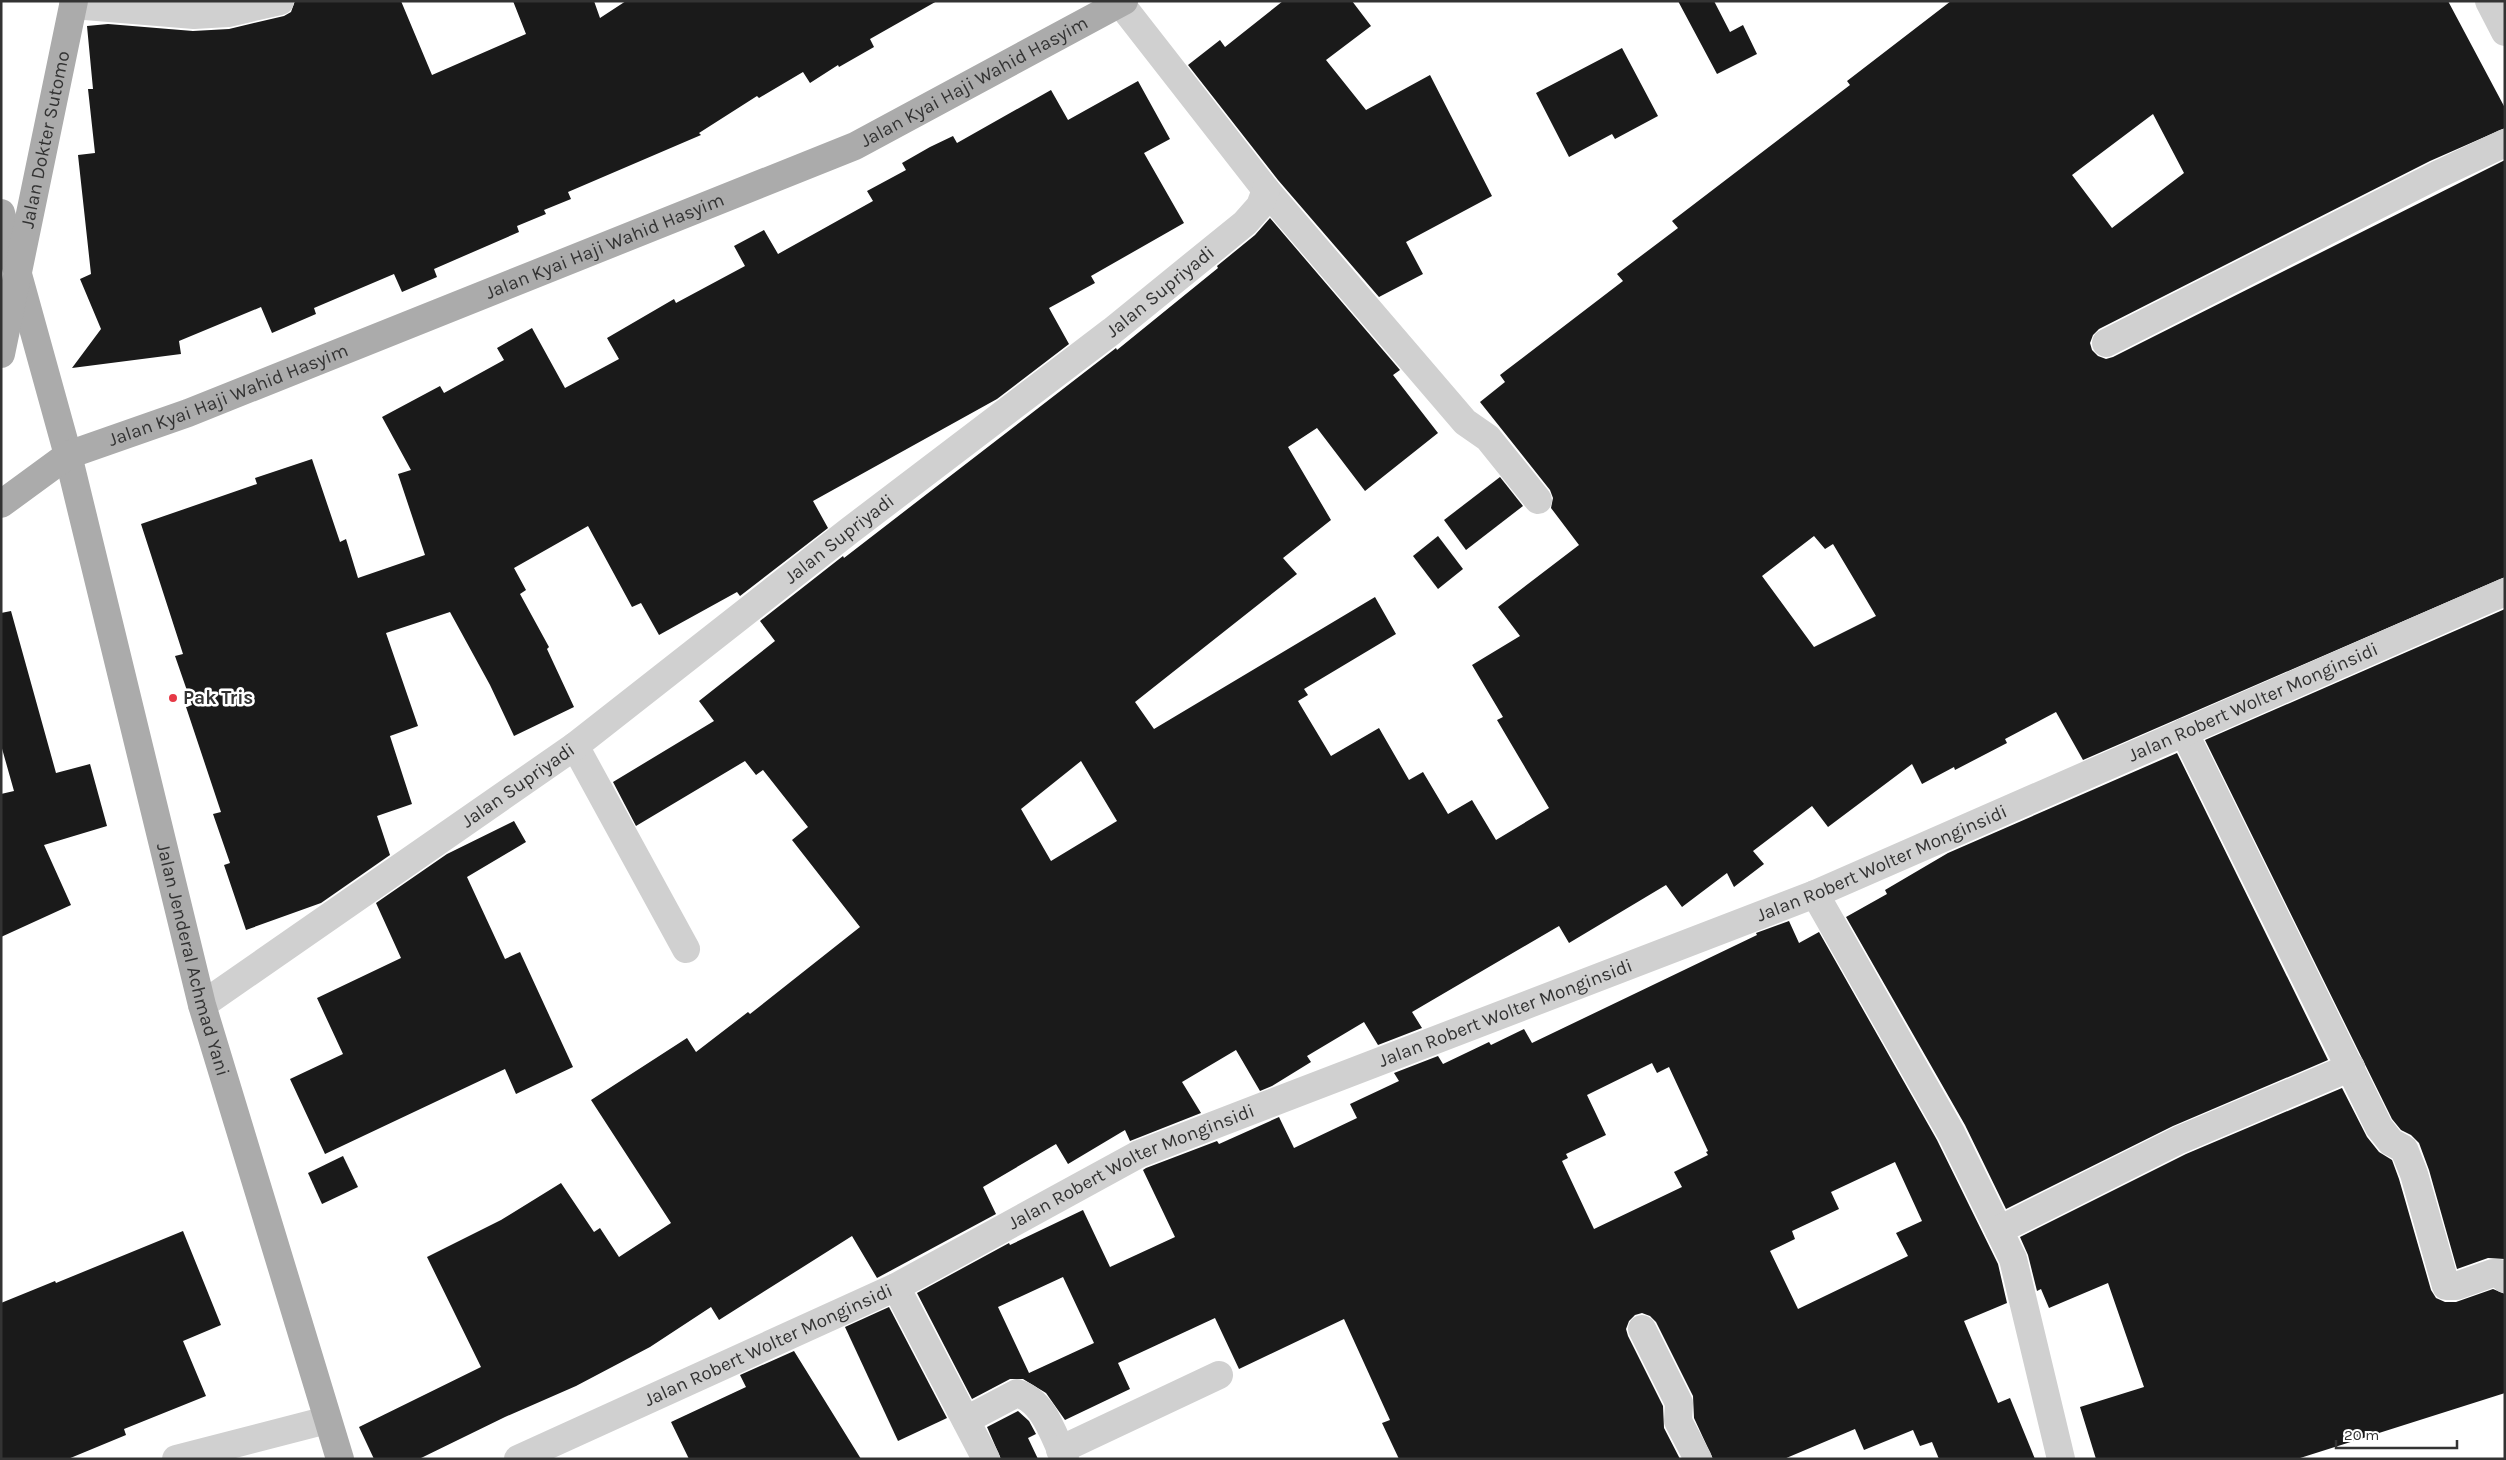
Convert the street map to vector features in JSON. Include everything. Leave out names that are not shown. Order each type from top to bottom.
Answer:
[{"type":"main road","name":"Jalan Kyai Haji Wahid Hasyim","points":[[1,504],[68,455],[188,413],[855,146],[1122,2]]},
{"type":"main road","name":"Jalan Dokter Sutomo","points":[[1,354],[19,278],[73,3]]},
{"type":"main road","name":"Jalan Jenderal Achmad Yani","points":[[1,213],[68,455],[202,1005],[326,1420],[340,1459]]},
{"type":"street","points":[[73,3],[194,15],[228,13],[280,1]]},
{"type":"street","points":[[2489,1],[2505,32]]},
{"type":"street","points":[[1122,2],[1266,190],[1465,422],[1488,438],[1538,500]]},
{"type":"street","points":[[2106,343],[2437,175],[2505,143]]},
{"type":"street","name":"Jalan Supriyadi","points":[[202,1005],[575,746],[857,525],[1112,331],[1245,223],[1260,206],[1266,190]]},
{"type":"street","name":"Jalan Robert Wolter Monginsidi","points":[[518,1459],[896,1287],[1139,1154],[1815,894],[2505,592]]},
{"type":"street","points":[[2184,732],[2385,1136],[2404,1149],[2414,1174],[2446,1286],[2456,1286],[2493,1273],[2498,1273],[2505,1279]]},
{"type":"street","points":[[575,746],[686,949]]},
{"type":"street","points":[[1815,894],[1951,1133],[2013,1259],[2061,1459]]},
{"type":"street","points":[[1999,1230],[2179,1140],[2351,1067]]},
{"type":"street","points":[[896,1287],[986,1459]]},
{"type":"street","points":[[1642,1329],[1678,1403],[1678,1421],[1698,1459]]},
{"type":"street","points":[[966,1420],[1018,1393],[1028,1396],[1041,1410],[1062,1454],[1219,1375]]},
{"type":"street","points":[[176,1459],[326,1420]]},
{"type":"building","points":[[295,1],[401,1],[432,75],[526,34],[513,1],[594,1],[600,18],[626,1],[937,1],[870,39],[874,47],[839,67],[838,65],[810,83],[803,72],[759,98],[757,96],[699,133],[701,135],[568,192],[571,199],[544,210],[546,214],[517,226],[519,232],[434,269],[437,277],[402,292],[394,274],[314,308],[316,314],[272,333],[261,307],[179,341],[181,354],[72,368],[101,329],[80,279],[91,274],[78,155],[95,153],[88,89],[93,89],[87,26],[108,24],[193,31],[229,29],[284,16],[291,12]]},
{"type":"building","points":[[1283,1],[1352,1],[1371,26],[1326,60],[1366,110],[1430,75],[1492,196],[1406,242],[1423,274],[1379,297],[1278,180],[1188,65],[1220,40],[1225,47]]},
{"type":"building","points":[[1678,1],[1714,1],[1730,32],[1743,25],[1757,54],[1717,74]]},
{"type":"building","points":[[1951,1],[2448,1],[2505,108],[2505,128],[2430,161],[2099,329],[2093,335],[2090,343],[2092,350],[2098,356],[2106,359],[2113,357],[2505,160],[2505,577],[2083,760],[2056,712],[2005,739],[2007,743],[1955,770],[1954,767],[1922,784],[1912,764],[1828,827],[1812,806],[1753,851],[1764,864],[1734,887],[1727,873],[1682,907],[1666,885],[1569,943],[1559,926],[1412,1012],[1422,1028],[1378,1045],[1364,1022],[1307,1056],[1311,1062],[1272,1086],[1260,1091],[1236,1050],[1182,1082],[1201,1113],[1130,1141],[1125,1130],[1068,1164],[1056,1144],[983,1187],[996,1214],[877,1278],[852,1236],[719,1320],[711,1307],[650,1347],[576,1386],[505,1417],[419,1459],[374,1459],[359,1427],[481,1367],[427,1257],[501,1220],[561,1183],[594,1232],[600,1228],[619,1257],[671,1223],[591,1100],[687,1038],[696,1052],[748,1012],[750,1014],[860,927],[792,840],[808,827],[763,770],[756,775],[745,761],[636,826],[613,782],[714,721],[699,701],[775,641],[760,621],[1116,348],[1117,350],[1218,268],[1217,266],[1255,235],[1270,218],[1400,370],[1393,375],[1438,433],[1365,491],[1317,428],[1288,447],[1331,520],[1283,558],[1297,574],[1135,702],[1154,729],[1375,597],[1396,634],[1304,689],[1308,695],[1298,701],[1331,756],[1379,728],[1409,780],[1423,772],[1448,814],[1472,800],[1496,840],[1549,808],[1497,720],[1503,717],[1472,665],[1520,636],[1498,607],[1579,545],[1551,508],[1553,498],[1550,490],[1480,402],[1505,382],[1500,375],[1623,281],[1617,274],[1678,228],[1672,221],[1850,85],[1847,81]],"holes":[[[2153,114],[2184,173],[2112,228],[2072,175]],[[1814,536],[1825,549],[1833,544],[1876,616],[1814,647],[1762,576]],[[1081,761],[1117,821],[1051,861],[1021,809]]]},
{"type":"building","points":[[1622,48],[1658,116],[1615,139],[1612,134],[1569,157],[1536,93]]},
{"type":"building","points":[[1138,81],[1170,139],[1144,153],[1184,223],[1091,276],[1095,283],[1049,308],[1069,344],[997,399],[813,501],[828,528],[740,596],[737,592],[659,635],[641,603],[632,607],[588,526],[514,568],[526,590],[520,594],[549,647],[547,649],[574,707],[514,736],[490,685],[450,612],[386,633],[418,726],[390,736],[412,804],[377,816],[390,855],[321,903],[246,930],[224,865],[230,863],[213,814],[221,812],[186,707],[192,705],[175,656],[183,654],[141,524],[257,484],[255,478],[312,459],[340,542],[346,539],[358,578],[425,555],[398,474],[411,470],[382,417],[440,386],[444,393],[504,360],[497,348],[532,328],[565,388],[619,359],[607,338],[674,299],[676,303],[745,266],[734,246],[764,230],[778,254],[873,201],[867,191],[906,170],[902,163],[953,136],[957,143],[1051,90],[1068,120]]},
{"type":"building","points":[[1500,477],[1523,506],[1466,550],[1444,520]]},
{"type":"building","points":[[1438,536],[1463,569],[1438,589],[1413,556]]},
{"type":"building","points":[[2505,609],[2505,1259],[2488,1258],[2457,1269],[2429,1170],[2419,1143],[2411,1135],[2401,1130],[2392,1119],[2205,740]]},
{"type":"building","points":[[11,611],[56,773],[90,764],[107,826],[44,845],[71,905],[1,937],[1,794],[14,791],[1,745],[1,613]]},
{"type":"building","points":[[2177,753],[2328,1060],[2173,1126],[2006,1209],[1965,1125],[1846,917],[1887,894],[1885,890],[1948,853]]},
{"type":"building","points":[[514,821],[526,842],[467,877],[505,959],[520,952],[573,1067],[516,1094],[505,1069],[325,1154],[290,1079],[343,1054],[317,998],[401,958],[376,903],[447,854]]},
{"type":"building","points":[[1789,921],[1799,943],[1819,932],[1937,1140],[1998,1264],[2007,1303],[1964,1321],[1998,1403],[2010,1398],[2035,1459],[1939,1459],[1932,1442],[1920,1446],[1913,1430],[1864,1450],[1855,1429],[1784,1459],[1713,1459],[1694,1418],[1693,1396],[1656,1322],[1650,1316],[1642,1313],[1635,1315],[1629,1321],[1626,1329],[1663,1406],[1664,1428],[1680,1459],[1399,1459],[1382,1423],[1390,1420],[1344,1319],[1239,1369],[1215,1318],[1118,1363],[1130,1389],[1065,1420],[1046,1393],[1023,1379],[1010,1379],[972,1399],[917,1293],[1009,1243],[1010,1245],[1083,1210],[1110,1267],[1175,1237],[1143,1170],[1146,1168],[1217,1141],[1219,1144],[1279,1117],[1294,1148],[1357,1118],[1350,1104],[1399,1081],[1394,1073],[1438,1056],[1443,1064],[1489,1042],[1491,1045],[1524,1029],[1532,1043],[1757,935],[1756,933]],"holes":[[[1652,1063],[1657,1073],[1669,1067],[1708,1151],[1706,1152],[1708,1155],[1674,1172],[1682,1187],[1594,1229],[1562,1161],[1568,1158],[1566,1154],[1606,1135],[1587,1095]],[[1895,1162],[1922,1221],[1896,1233],[1908,1256],[1798,1309],[1770,1251],[1795,1239],[1792,1231],[1839,1209],[1831,1192]],[[1063,1277],[1094,1343],[1029,1373],[998,1307]]]},
{"type":"building","points":[[2342,1088],[2367,1137],[2379,1152],[2392,1160],[2431,1290],[2436,1298],[2445,1302],[2456,1302],[2493,1289],[2505,1294],[2505,1393],[2297,1459],[2096,1459],[2080,1407],[2144,1387],[2108,1283],[2049,1308],[2041,1289],[2037,1291],[2028,1255],[2020,1237],[2186,1154]]},
{"type":"building","points":[[343,1156],[358,1187],[322,1204],[308,1173]]},
{"type":"building","points":[[183,1231],[221,1325],[183,1341],[206,1396],[124,1429],[126,1435],[68,1459],[1,1459],[1,1303],[55,1281],[56,1283]]},
{"type":"building","points":[[889,1307],[947,1418],[898,1441],[845,1327]]},
{"type":"building","points":[[794,1351],[861,1459],[689,1459],[671,1422],[746,1387],[740,1375]]},
{"type":"building","points":[[1018,1411],[1029,1421],[1036,1434],[1028,1438],[1038,1459],[1001,1459],[987,1427]]},
{"type":"place","name":"Pak Tris","points":[[173,698]]}]
